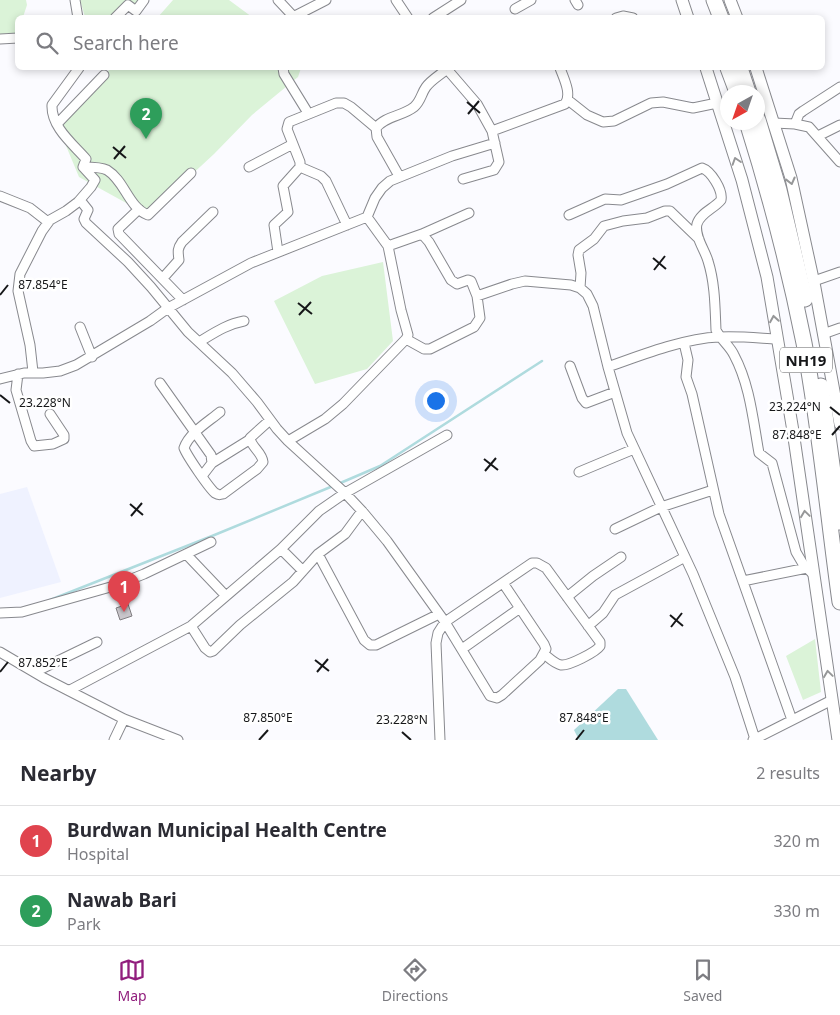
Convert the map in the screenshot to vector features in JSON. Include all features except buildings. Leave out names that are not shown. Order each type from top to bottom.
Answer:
[{"type":"highway","points":[[702,0],[709,15]]},
{"type":"highway","points":[[714,0],[720,15]]},
{"type":"highway","points":[[729,70],[734,85]]},
{"type":"highway","points":[[741,70],[746,85]]},
{"type":"highway","name":"NH19","points":[[749,130],[786,259],[804,343],[840,602]]},
{"type":"highway","name":"NH19","points":[[761,130],[779,190],[803,290],[822,394],[840,522]]},
{"type":"main road","points":[[682,0],[687,15]]},
{"type":"main road","points":[[730,0],[736,15]]},
{"type":"main road","points":[[707,70],[742,180],[767,277],[778,339],[810,572],[838,740]]},
{"type":"main road","points":[[757,70],[791,178],[814,281],[840,424]]},
{"type":"street","points":[[75,0],[78,15]]},
{"type":"street","points":[[119,15],[128,5],[136,11],[144,0]]},
{"type":"street","points":[[278,0],[290,15]]},
{"type":"street","points":[[296,15],[326,0]]},
{"type":"street","points":[[396,0],[406,15]]},
{"type":"street","points":[[437,15],[460,0]]},
{"type":"street","points":[[515,10],[531,0]]},
{"type":"street","points":[[0,39],[15,38]]},
{"type":"street","points":[[78,70],[52,105],[52,111],[57,124],[66,137],[86,159],[83,167]]},
{"type":"street","points":[[283,70],[308,113]]},
{"type":"street","points":[[399,176],[376,136],[376,128],[384,121],[413,107],[421,98],[426,85],[444,70]]},
{"type":"street","points":[[448,70],[478,104],[492,131],[499,162],[494,170],[463,179]]},
{"type":"street","points":[[492,131],[561,107],[568,100],[568,94],[561,70]]},
{"type":"street","points":[[57,124],[104,75]]},
{"type":"street","points":[[796,124],[802,111],[840,87]]},
{"type":"street","points":[[568,100],[587,115],[602,122],[614,121],[651,104],[668,102],[693,108],[718,104]]},
{"type":"street","points":[[278,252],[274,225],[288,212],[283,186],[300,167],[287,125],[292,120],[308,113],[336,103],[344,103],[376,128]]},
{"type":"street","points":[[774,124],[796,124],[809,127],[840,162]]},
{"type":"street","points":[[818,136],[840,125]]},
{"type":"street","points":[[249,167],[293,144]]},
{"type":"street","points":[[0,379],[33,372],[60,371],[92,357],[168,308],[251,263],[367,217],[382,188],[399,176],[452,156],[495,144]]},
{"type":"street","points":[[33,372],[30,345],[18,291],[18,281],[48,222],[80,200],[92,187],[95,180],[83,167]]},
{"type":"street","points":[[83,167],[106,169],[145,215],[150,214],[192,173]]},
{"type":"street","points":[[300,167],[321,176],[326,181],[346,225]]},
{"type":"street","points":[[569,215],[605,199],[621,200],[667,184],[698,169],[705,168],[722,195],[719,203],[699,220],[697,225],[697,232],[708,260],[713,283],[716,330],[719,337],[734,353],[740,367],[752,412],[759,453],[772,464],[796,552],[810,572],[743,581]]},
{"type":"street","points":[[0,196],[30,208],[48,222]]},
{"type":"street","points":[[80,200],[88,210],[84,218],[86,223],[128,262],[199,342],[232,373],[288,441],[362,511],[387,541],[445,622],[490,696],[497,698],[544,654],[544,644],[503,583]]},
{"type":"street","points":[[139,209],[120,226],[117,232],[183,300]]},
{"type":"street","points":[[580,288],[579,250],[594,239],[604,226],[647,218],[670,211],[701,242]]},
{"type":"street","points":[[163,278],[179,260],[178,248],[182,242],[213,212]]},
{"type":"street","points":[[388,246],[422,234],[469,213]]},
{"type":"street","points":[[288,441],[325,419],[344,404],[408,335],[388,246],[367,217]]},
{"type":"street","points":[[406,339],[424,349],[430,349],[474,327],[480,318],[477,296],[471,281],[468,280],[457,284],[451,280],[430,242],[422,234]]},
{"type":"street","points":[[814,281],[840,272]]},
{"type":"street","points":[[477,296],[525,281],[571,285],[580,288],[587,294],[593,306],[627,433],[685,557],[735,678],[754,739],[832,700]]},
{"type":"street","points":[[199,342],[223,327],[244,321]]},
{"type":"street","points":[[80,327],[92,357]]},
{"type":"street","points":[[824,334],[840,328]]},
{"type":"street","points":[[608,367],[644,354],[702,338],[778,339]]},
{"type":"street","points":[[684,343],[688,360],[686,376],[692,394],[719,514],[792,720]]},
{"type":"street","points":[[570,366],[582,398],[586,402],[615,392]]},
{"type":"street","points":[[18,374],[16,390],[34,446],[53,444],[64,439],[64,435],[50,414]]},
{"type":"street","points":[[160,383],[211,455],[212,463]]},
{"type":"street","points":[[220,412],[188,440],[184,448],[215,493],[223,494],[263,462],[263,458],[249,440]]},
{"type":"street","points":[[202,476],[212,463],[249,440],[251,435],[270,420]]},
{"type":"street","points":[[70,690],[190,626],[281,550],[319,511],[345,493],[447,435]]},
{"type":"street","points":[[579,472],[634,449]]},
{"type":"street","points":[[614,529],[661,507],[713,490]]},
{"type":"street","points":[[190,626],[205,648],[210,652],[213,651],[240,625],[293,582],[318,554],[345,534],[362,511]]},
{"type":"street","points":[[0,613],[22,612],[114,586],[211,542]]},
{"type":"street","points":[[281,550],[303,570]]},
{"type":"street","points":[[186,554],[226,596]]},
{"type":"street","points":[[318,554],[364,640],[370,645],[376,645],[439,614]]},
{"type":"street","points":[[567,597],[593,576],[622,557]]},
{"type":"street","points":[[588,626],[603,613],[615,595],[685,557]]},
{"type":"street","points":[[440,740],[436,644],[438,633],[445,622],[532,564],[537,563],[546,568],[600,642],[600,646],[594,652],[563,665],[558,664],[544,654]]},
{"type":"street","points":[[462,649],[520,608]]},
{"type":"street","points":[[35,672],[97,642]]},
{"type":"street","points":[[0,652],[124,718],[178,740]]},
{"type":"street","points":[[114,740],[124,718]]},
{"type":"shaded area","points":[[27,487],[61,582],[0,598],[0,494]]},
{"type":"green space","points":[[0,0],[26,0],[27,5],[24,15],[15,15],[15,35],[0,39]]},
{"type":"green space","points":[[80,0],[144,0],[122,15],[84,15]]},
{"type":"green space","points":[[173,0],[229,0],[249,15],[160,15]]},
{"type":"green space","points":[[109,70],[300,70],[298,77],[252,115],[214,154],[148,215],[79,177],[57,124]]},
{"type":"green space","points":[[383,262],[393,341],[367,369],[315,384],[274,301],[322,276]]},
{"type":"green space","points":[[815,639],[821,692],[803,700],[786,656]]},
{"type":"water","points":[[618,689],[626,689],[658,740],[579,740],[574,730]]},
{"type":"waterway","points":[[338,484],[380,466],[542,361]]},
{"type":"waterway","points":[[50,600],[333,486]]},
{"type":"place","name":"Nawab Bari","points":[[146,139]]},
{"type":"place","name":"Burdwan Municipal Health Centre","points":[[124,612]]}]
